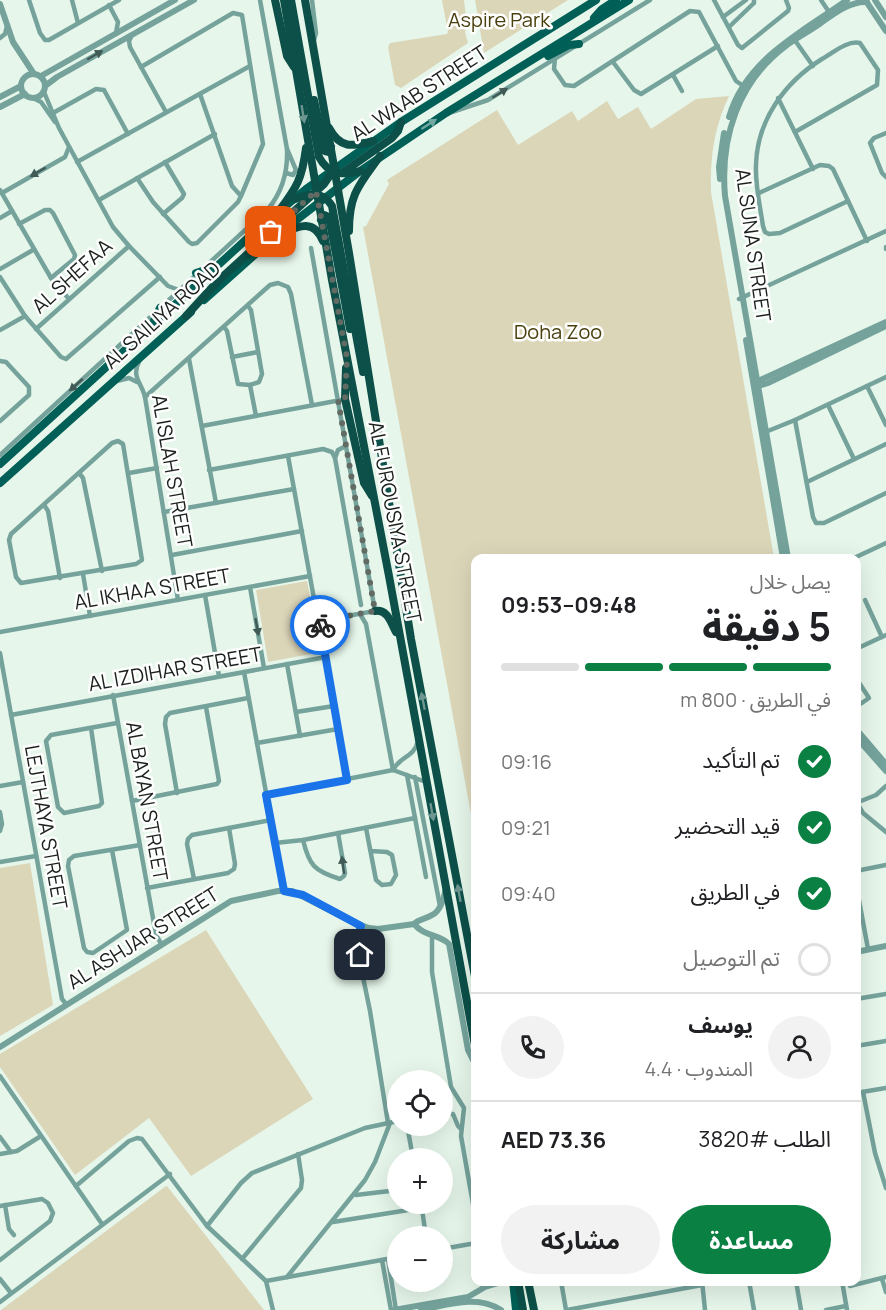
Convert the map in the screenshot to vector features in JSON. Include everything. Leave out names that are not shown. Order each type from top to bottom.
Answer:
[{"type":"highway","points":[[275,0],[287,56],[295,68]]},
{"type":"highway","name":"AL FUROUSIYA STREET","points":[[284,0],[321,220],[471,1024]]},
{"type":"highway","points":[[291,0],[319,155],[323,163],[336,174],[360,171]]},
{"type":"highway","name":"AL FUROUSIYA STREET","points":[[305,0],[336,174],[411,639],[471,955]]},
{"type":"highway","points":[[298,37],[308,70],[325,151],[329,152],[331,147]]},
{"type":"highway","points":[[325,120],[334,137],[343,144],[356,145],[373,141]]},
{"type":"highway","points":[[186,316],[218,280],[318,194],[336,174],[392,138],[401,122]]},
{"type":"highway","points":[[279,212],[300,179],[307,141]]},
{"type":"highway","points":[[349,253],[349,213],[352,199],[358,185],[380,156]]},
{"type":"highway","points":[[295,199],[318,194]]},
{"type":"highway","points":[[318,194],[330,204],[333,212],[364,377],[381,451]]},
{"type":"highway","points":[[321,220],[324,215],[329,217],[346,313],[364,377]]},
{"type":"highway","points":[[277,235],[300,226],[310,226],[320,234],[327,252]]},
{"type":"highway","points":[[347,358],[342,400],[364,483],[373,497]]},
{"type":"highway","points":[[377,611],[384,612],[401,642]]},
{"type":"highway","points":[[519,1286],[523,1310]]},
{"type":"highway","points":[[529,1286],[534,1310]]},
{"type":"main road","name":"AL WAAB STREET","points":[[318,194],[336,174],[373,141],[596,0]]},
{"type":"main road","points":[[591,22],[602,9],[616,0]]},
{"type":"main road","name":"AL WAAB STREET","points":[[380,156],[629,0]]},
{"type":"main road","points":[[535,58],[545,57],[568,45],[579,44]]},
{"type":"main road","points":[[336,174],[360,171],[380,156]]},
{"type":"main road","name":"AL SAILIYA ROAD","points":[[0,483],[277,235],[318,194]]},
{"type":"main road","name":"AL SAILIYA ROAD","points":[[0,464],[218,265],[295,199]]},
{"type":"main road","points":[[196,273],[218,265]]},
{"type":"main road","points":[[150,329],[160,308]]},
{"type":"main road","points":[[514,1286],[516,1310]]},
{"type":"street","points":[[29,0],[40,33],[45,39],[53,38],[119,0]]},
{"type":"street","points":[[72,0],[78,23]]},
{"type":"street","points":[[25,77],[34,74],[41,76],[175,0]]},
{"type":"street","points":[[33,98],[57,77],[194,0]]},
{"type":"street","points":[[260,0],[287,149],[286,173],[293,175],[296,170],[287,149]]},
{"type":"street","points":[[312,0],[316,33],[312,44]]},
{"type":"street","name":"AL WAAB STREET","points":[[573,14],[584,0]]},
{"type":"street","points":[[446,113],[467,109],[488,100],[650,0]]},
{"type":"street","points":[[714,0],[738,45],[742,48],[788,11],[786,0]]},
{"type":"street","points":[[723,17],[746,0]]},
{"type":"street","points":[[729,27],[754,3],[754,0]]},
{"type":"street","points":[[821,0],[829,12]]},
{"type":"street","name":"AL SUNA STREET","points":[[783,554],[756,384],[721,194],[719,167],[722,142],[731,110],[745,88],[793,38],[847,0]]},
{"type":"street","points":[[875,0],[886,17]]},
{"type":"street","points":[[867,1],[886,31]]},
{"type":"street","name":"AL SUNA STREET","points":[[793,38],[852,4],[867,1]]},
{"type":"street","points":[[0,4],[13,42],[34,74]]},
{"type":"street","points":[[109,5],[117,19],[116,33]]},
{"type":"street","points":[[555,58],[554,69],[565,85],[571,87],[690,11],[696,10],[736,81],[745,88]]},
{"type":"street","points":[[137,178],[163,214],[189,242],[197,243],[233,209],[241,196],[263,144],[242,15],[236,12],[141,67]]},
{"type":"street","points":[[117,19],[128,26]]},
{"type":"street","points":[[0,39],[5,34],[7,26]]},
{"type":"street","points":[[134,34],[129,41],[131,50],[166,112]]},
{"type":"street","points":[[793,38],[813,66]]},
{"type":"street","points":[[0,39],[13,42]]},
{"type":"street","points":[[795,132],[877,85],[878,70],[860,43],[851,42],[813,66],[795,80],[778,98],[768,117],[756,164],[765,232],[768,234],[780,232],[848,201]]},
{"type":"street","points":[[115,44],[124,44],[131,50]]},
{"type":"street","points":[[613,62],[634,90],[641,94],[718,46]]},
{"type":"street","points":[[0,97],[21,86],[25,77],[18,51]]},
{"type":"street","points":[[77,162],[250,66]]},
{"type":"street","points":[[542,66],[554,69]]},
{"type":"street","points":[[673,75],[682,91]]},
{"type":"street","points":[[41,76],[59,128],[113,227],[168,286],[179,290]]},
{"type":"street","points":[[21,86],[25,94],[41,102],[59,128]]},
{"type":"street","name":"AL SUNA STREET","points":[[741,299],[724,159],[734,113],[745,88]]},
{"type":"street","points":[[53,113],[96,89],[104,90],[128,134]]},
{"type":"street","points":[[0,107],[25,94]]},
{"type":"street","points":[[200,94],[232,186],[241,196]]},
{"type":"street","points":[[778,98],[813,169]]},
{"type":"street","points":[[886,133],[874,138],[870,143],[882,174],[886,177]]},
{"type":"street","points":[[99,200],[215,135]]},
{"type":"street","points":[[69,147],[65,157],[1,191],[33,250],[51,278],[69,298]]},
{"type":"street","points":[[163,214],[184,194],[165,162]]},
{"type":"street","points":[[759,193],[825,165],[833,169],[867,241]]},
{"type":"street","name":"AL SAILIYA ROAD","points":[[0,455],[268,209],[282,188],[286,173]]},
{"type":"street","points":[[20,224],[45,210],[53,213],[75,255],[74,259],[51,278]]},
{"type":"street","points":[[0,218],[12,211]]},
{"type":"street","points":[[741,299],[886,231]]},
{"type":"street","name":"AL SHEFAA","points":[[36,329],[129,246]]},
{"type":"street","points":[[311,248],[342,400],[346,446],[377,611],[319,621]]},
{"type":"street","points":[[0,269],[33,250]]},
{"type":"street","points":[[0,277],[36,329],[61,357],[69,357],[159,277]]},
{"type":"street","points":[[145,397],[270,285],[278,283],[288,287],[291,294],[312,405]]},
{"type":"street","points":[[168,286],[171,297]]},
{"type":"street","points":[[224,327],[227,331],[238,384],[250,385],[261,380],[262,374],[251,310],[248,306]]},
{"type":"street","points":[[0,330],[25,316]]},
{"type":"street","points":[[756,384],[886,322]]},
{"type":"street","points":[[756,384],[886,326]]},
{"type":"street","name":"AL ISLAH STREET","points":[[155,343],[137,364],[135,370],[145,397],[178,600]]},
{"type":"street","points":[[232,357],[258,352]]},
{"type":"street","points":[[189,358],[216,503]]},
{"type":"street","points":[[0,361],[6,362],[30,387],[29,395],[0,421]]},
{"type":"street","points":[[764,433],[886,377]]},
{"type":"street","name":"AL ISLAH STREET","points":[[108,385],[124,378],[132,379],[139,384]]},
{"type":"street","points":[[250,385],[256,416]]},
{"type":"street","points":[[867,386],[886,425]]},
{"type":"street","points":[[202,426],[342,400]]},
{"type":"street","points":[[828,405],[854,459]]},
{"type":"street","points":[[795,420],[813,517],[816,522],[824,523],[886,494]]},
{"type":"street","points":[[118,441],[123,444],[129,473],[142,560],[136,564],[102,571],[21,583],[16,577],[10,537],[112,443],[118,441]]},
{"type":"street","points":[[807,482],[886,444]]},
{"type":"street","points":[[335,458],[338,450],[346,446]]},
{"type":"street","points":[[209,470],[326,449],[332,452],[335,458],[361,604]]},
{"type":"street","points":[[288,456],[347,780]]},
{"type":"street","points":[[129,473],[157,468]]},
{"type":"street","points":[[79,473],[83,478],[102,571]]},
{"type":"street","points":[[164,512],[294,489]]},
{"type":"street","points":[[44,505],[48,511],[60,578]]},
{"type":"street","name":"AL SUNA STREET","points":[[780,527],[787,554]]},
{"type":"street","points":[[172,555],[302,531]]},
{"type":"street","points":[[861,555],[886,543]]},
{"type":"street","points":[[82,574],[90,616]]},
{"type":"street","name":"AL IKHAA STREET","points":[[0,632],[310,576]]},
{"type":"street","points":[[250,587],[264,668]]},
{"type":"street","points":[[359,590],[372,588]]},
{"type":"street","points":[[205,595],[219,676]]},
{"type":"street","points":[[861,647],[885,636],[865,600]]},
{"type":"street","points":[[360,614],[366,624],[393,770]]},
{"type":"street","name":"LEJTHAYA STREET","points":[[0,653],[62,999],[67,1005]]},
{"type":"street","name":"AL IZDIHAR STREET","points":[[11,714],[326,657]]},
{"type":"street","points":[[287,664],[300,736]]},
{"type":"street","points":[[244,672],[284,891]]},
{"type":"street","points":[[861,685],[869,698],[861,704]]},
{"type":"street","name":"AL BAYAN STREET","points":[[113,695],[156,935],[162,945]]},
{"type":"street","points":[[177,793],[165,724],[166,717],[170,713],[248,698]]},
{"type":"street","points":[[296,712],[334,706]]},
{"type":"street","points":[[132,801],[214,786],[219,781],[206,707]]},
{"type":"street","points":[[91,728],[103,800],[99,806],[64,813],[58,807],[46,741],[51,735],[117,723]]},
{"type":"street","points":[[257,743],[338,729]]},
{"type":"street","points":[[861,734],[884,756],[886,764]]},
{"type":"street","points":[[393,770],[396,764],[413,753],[418,739]]},
{"type":"street","points":[[861,743],[886,771]]},
{"type":"street","points":[[266,795],[393,770],[426,782]]},
{"type":"street","points":[[407,775],[426,877]]},
{"type":"street","points":[[415,777],[440,906]]},
{"type":"street","points":[[0,786],[23,782]]},
{"type":"street","points":[[861,801],[876,795],[886,786]]},
{"type":"street","points":[[861,810],[886,832]]},
{"type":"street","points":[[0,812],[3,824],[0,831]]},
{"type":"street","points":[[275,843],[303,840],[415,818]]},
{"type":"street","points":[[194,879],[187,844],[192,835],[271,820]]},
{"type":"street","points":[[147,888],[228,873],[234,869],[229,828]]},
{"type":"street","points":[[366,828],[372,858],[378,882],[385,885],[393,882],[396,875],[393,857],[390,853],[371,851]]},
{"type":"street","points":[[303,840],[311,864],[340,879],[345,873],[338,833]]},
{"type":"street","points":[[112,850],[127,930],[90,953],[84,948],[68,866],[69,860],[74,856],[140,845]]},
{"type":"street","points":[[372,858],[378,853]]},
{"type":"street","points":[[0,862],[36,856]]},
{"type":"street","points":[[861,870],[886,865]]},
{"type":"street","points":[[440,906],[446,888]]},
{"type":"street","name":"AL ASHJAR STREET","points":[[0,1047],[226,903],[284,891],[303,895],[361,926],[378,929],[414,924],[433,915],[440,906]]},
{"type":"street","points":[[861,912],[868,950]]},
{"type":"street","points":[[414,924],[422,932],[446,940],[450,948],[471,1056]]},
{"type":"street","points":[[361,926],[357,940],[387,1110]]},
{"type":"street","points":[[360,960],[362,946],[369,928]]},
{"type":"street","points":[[432,936],[432,972],[451,1086],[464,1108],[461,1129],[471,1190]]},
{"type":"street","points":[[861,951],[886,946]]},
{"type":"street","points":[[861,998],[886,994]]},
{"type":"street","points":[[861,1045],[886,1041]]},
{"type":"street","points":[[0,1076],[102,1224]]},
{"type":"street","points":[[886,1088],[863,1092],[875,1153],[886,1188]]},
{"type":"street","points":[[453,1114],[461,1129]]},
{"type":"street","points":[[207,1226],[241,1183],[252,1173],[362,1129],[387,1123]]},
{"type":"street","points":[[287,1277],[355,1195],[372,1169],[387,1128]]},
{"type":"street","points":[[0,1154],[24,1147],[41,1136]]},
{"type":"street","points":[[0,1137],[11,1152]]},
{"type":"street","points":[[76,1186],[129,1141],[137,1137],[146,1142],[207,1226],[266,1281],[273,1310]]},
{"type":"street","points":[[242,1259],[301,1188],[298,1154]]},
{"type":"street","points":[[0,1302],[170,1174]]},
{"type":"street","points":[[355,1195],[387,1191]]},
{"type":"street","points":[[0,1260],[50,1221],[52,1216],[50,1205],[42,1199],[2,1205],[9,1229],[14,1234]]},
{"type":"street","points":[[333,1222],[387,1212]]},
{"type":"street","points":[[453,1247],[471,1244]]},
{"type":"street","points":[[266,1281],[387,1259]]},
{"type":"street","points":[[382,1260],[394,1310]]},
{"type":"street","points":[[861,1283],[884,1278],[886,1292]]},
{"type":"street","points":[[0,1279],[11,1293]]},
{"type":"street","points":[[421,1310],[474,1298],[485,1286]]},
{"type":"street","points":[[562,1286],[566,1310],[687,1286]]},
{"type":"street","points":[[702,1286],[706,1308]]},
{"type":"street","points":[[750,1286],[754,1310]]},
{"type":"street","points":[[797,1286],[801,1310]]},
{"type":"street","points":[[826,1310],[847,1308],[843,1286]]},
{"type":"street","points":[[392,1292],[394,1310]]},
{"type":"street","points":[[474,1298],[501,1310]]},
{"type":"street","points":[[394,1310],[442,1306]]},
{"type":"green space","points":[[442,0],[464,0],[467,26],[465,32],[468,43],[401,88],[395,85],[388,47],[390,43],[447,34]]},
{"type":"green space","name":"Aspire Park","points":[[475,0],[568,0],[484,53]]},
{"type":"green space","name":"Doha Zoo","points":[[729,96],[714,143],[711,192],[773,554],[471,554],[471,814],[363,227],[366,226],[389,184],[387,180],[497,110],[518,145],[572,111],[578,121],[607,101],[618,119],[638,107],[651,129],[696,99]]},
{"type":"green space","points":[[307,581],[321,652],[268,662],[256,590]]},
{"type":"green space","points":[[30,863],[53,1005],[0,1036],[0,868]]},
{"type":"green space","points":[[206,930],[313,1099],[191,1176],[149,1118],[75,1175],[0,1067],[0,1054]]},
{"type":"green space","points":[[166,1186],[264,1310],[1,1310]]},
{"type":"way so far","points":[[271,232],[316,191],[347,358],[345,399],[338,400],[375,611],[319,621],[320,625]]},
{"type":"route","points":[[320,625],[347,780],[266,795],[284,891],[303,895],[361,926],[357,940],[360,960],[360,955]]}]
